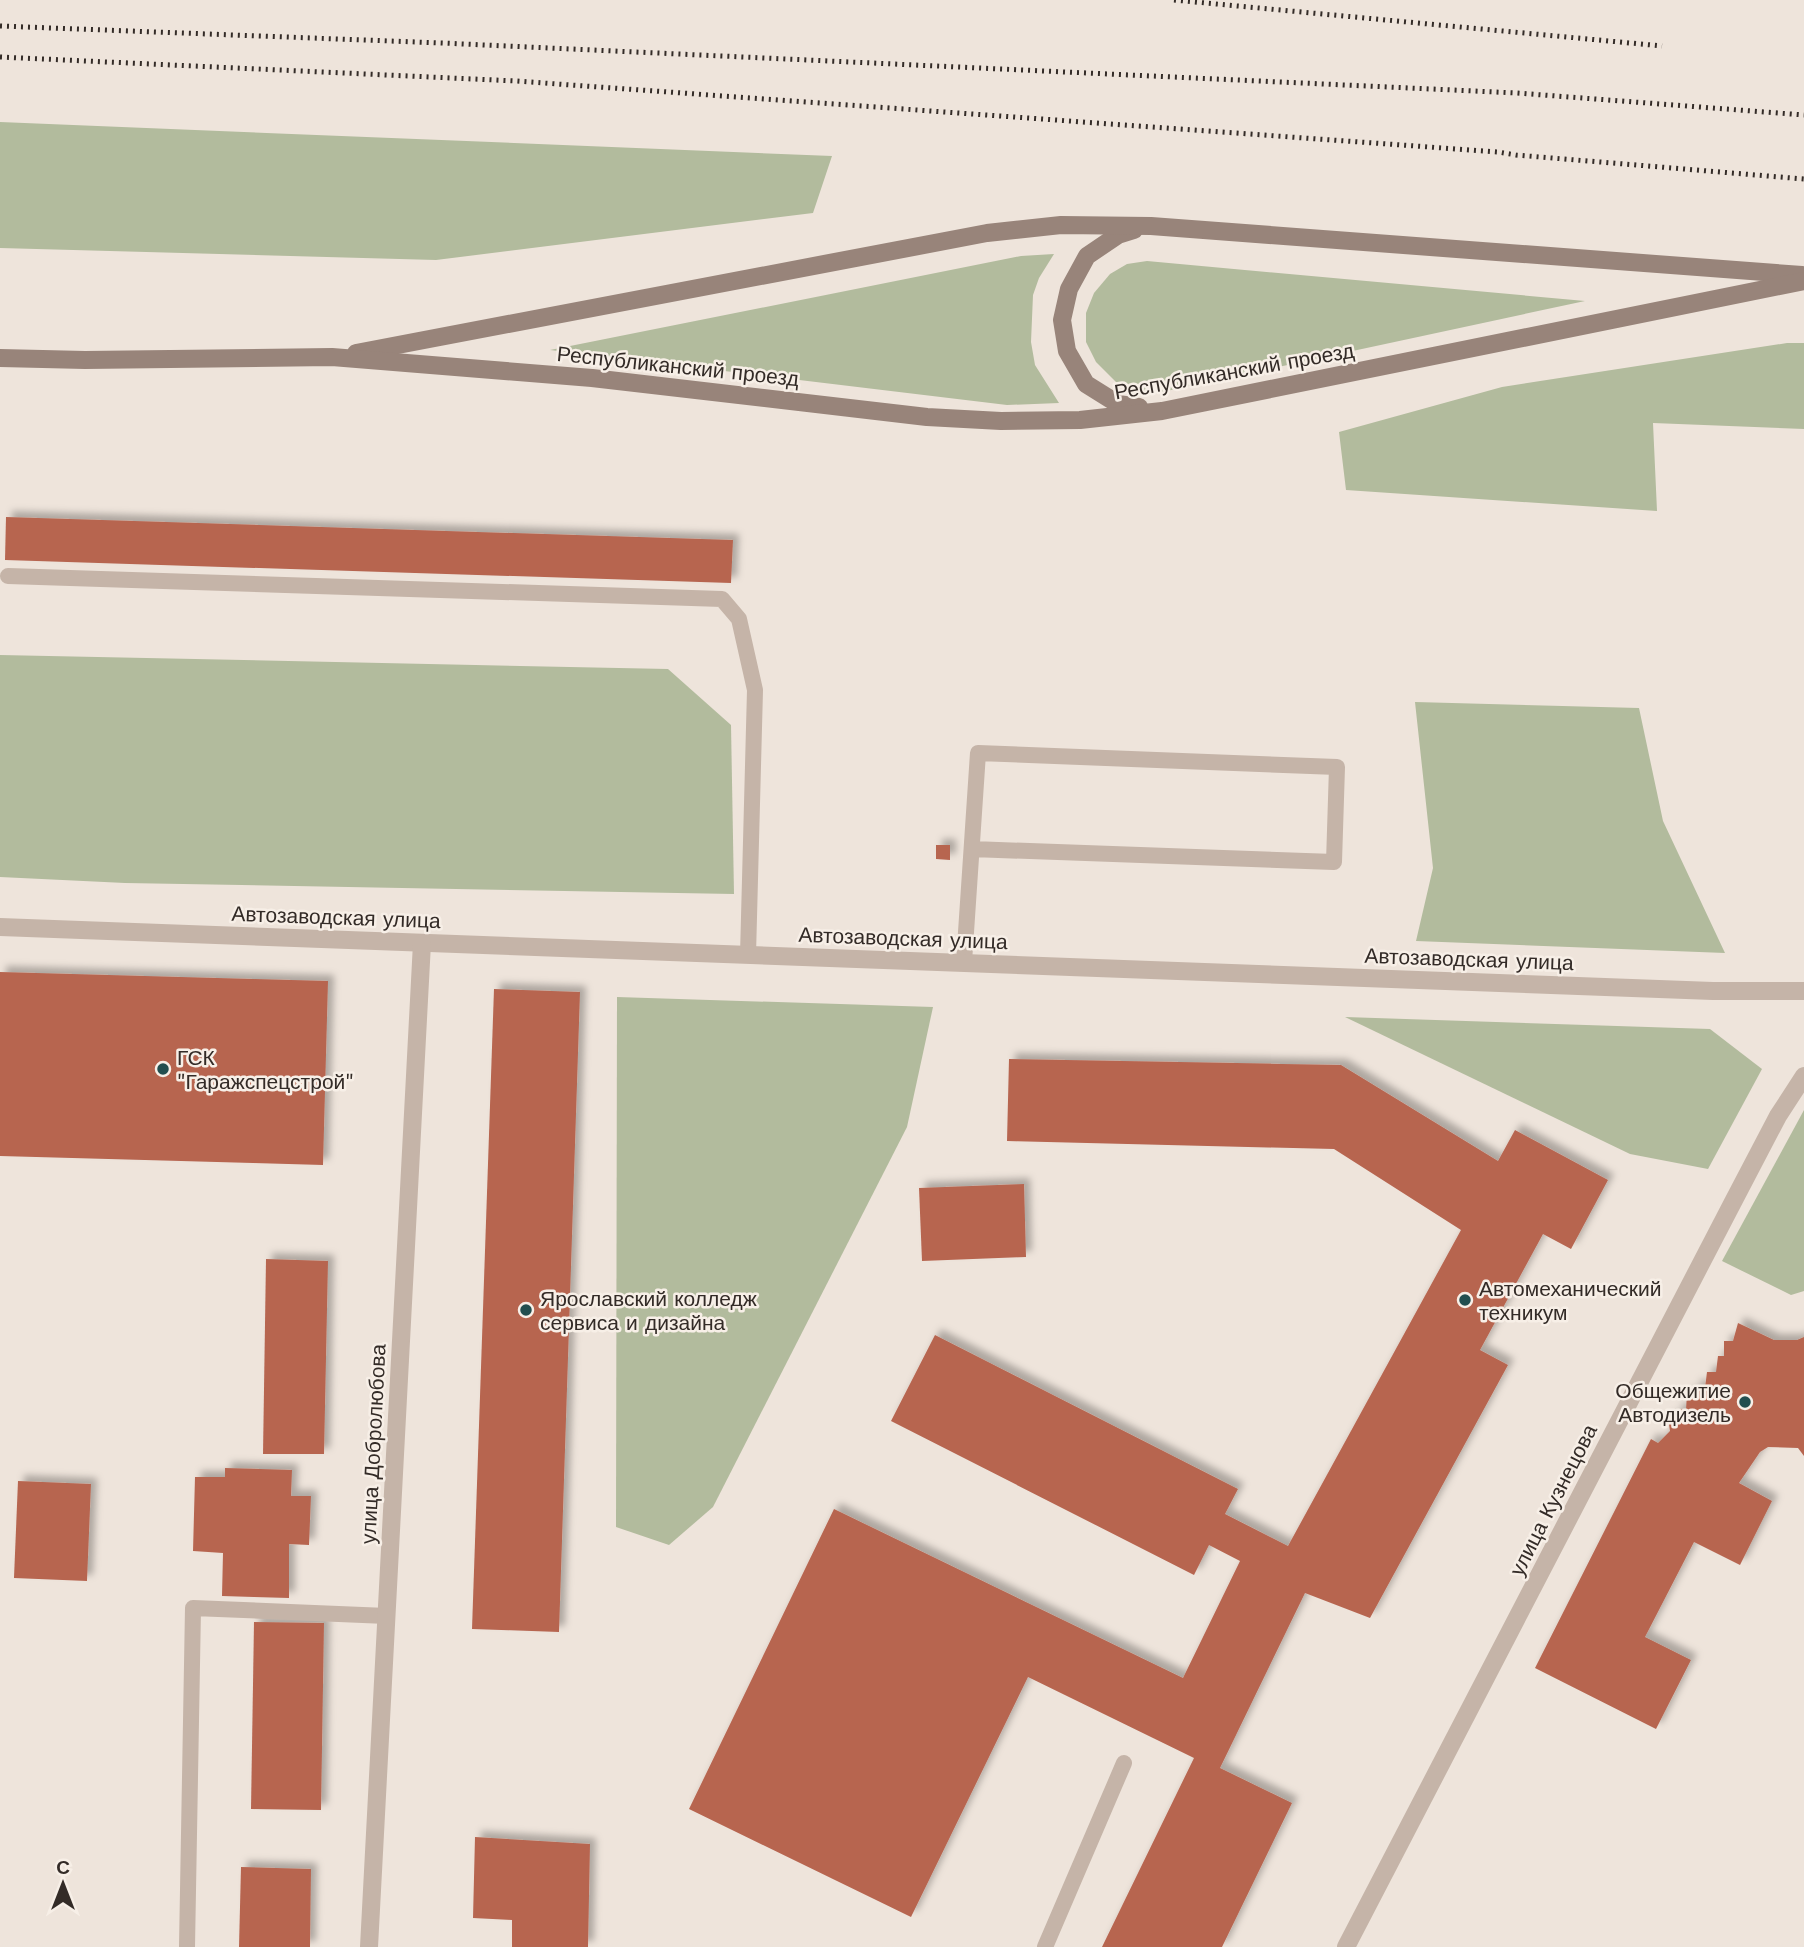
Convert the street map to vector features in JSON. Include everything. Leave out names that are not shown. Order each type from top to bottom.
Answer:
[{"type":"main road","name":"Республиканский проезд","points":[[332,357],[987,233],[1061,225],[1151,226],[1804,275]]},
{"type":"main road","points":[[1151,226],[1118,234],[1087,256],[1069,289],[1062,320],[1067,351],[1086,384],[1118,404],[1162,411]]},
{"type":"main road","name":"Республиканский проезд","points":[[0,358],[85,360],[332,357],[592,378],[928,417],[1001,421],[1066,420],[1162,411],[1804,281]]},
{"type":"street","name":"Автозаводская улица","points":[[0,927],[1713,990],[1804,991]]},
{"type":"street","name":"улица Добролюбова","points":[[369,1947],[422,943]]},
{"type":"street","name":"улица Кузнецова","points":[[1346,1947],[1778,1116],[1804,1076]]},
{"type":"lane","points":[[8,576],[723,599],[739,619],[755,690],[748,955]]},
{"type":"lane","points":[[964,962],[978,753],[1338,767],[1334,862],[972,849]]},
{"type":"lane","points":[[187,1947],[193,1608],[387,1616]]},
{"type":"lane","points":[[1045,1947],[1124,1763]]},
{"type":"green space","points":[[0,122],[832,156],[813,213],[436,260],[0,248]]},
{"type":"green space","points":[[1054,254],[1039,278],[1033,295],[1031,342],[1035,365],[1059,403],[1007,405],[550,350],[1021,256]]},
{"type":"green space","points":[[1147,261],[1585,301],[1148,395],[1125,391],[1096,362],[1086,342],[1086,313],[1094,293],[1110,274],[1127,264]]},
{"type":"green space","points":[[1787,343],[1804,343],[1804,429],[1653,423],[1657,511],[1346,490],[1339,432],[1502,387]]},
{"type":"green space","points":[[0,655],[668,669],[731,725],[734,894],[125,883],[0,877]]},
{"type":"green space","points":[[1415,702],[1639,708],[1663,821],[1725,953],[1416,941],[1433,868]]},
{"type":"green space","points":[[617,997],[933,1007],[907,1127],[713,1507],[669,1545],[616,1527]]},
{"type":"green space","points":[[1345,1017],[1710,1029],[1762,1069],[1708,1169],[1630,1154]]},
{"type":"green space","points":[[1804,1110],[1804,1291],[1791,1295],[1722,1261]]},
{"type":"building","points":[[6,517],[733,540],[731,583],[5,560]]},
{"type":"building","points":[[936,845],[950,845],[950,860],[936,859]]},
{"type":"building","name":"ГСК \"Гаражспецстрой\"","points":[[0,972],[328,981],[323,1165],[0,1156]]},
{"type":"building","name":"Ярославский колледж сервиса и дизайна","points":[[494,989],[580,992],[559,1632],[472,1629]]},
{"type":"building","points":[[1009,1059],[1341,1065],[1498,1161],[1515,1130],[1608,1180],[1571,1249],[1543,1234],[1480,1350],[1508,1365],[1370,1618],[1305,1593],[1220,1768],[1292,1803],[1222,1947],[1102,1947],[1194,1758],[1028,1677],[911,1917],[689,1809],[834,1509],[1183,1678],[1240,1561],[1209,1545],[1194,1575],[891,1421],[935,1335],[1238,1489],[1225,1514],[1288,1546],[1461,1230],[1334,1149],[1007,1141]]},
{"type":"building","points":[[1024,1184],[1026,1257],[922,1261],[919,1188]]},
{"type":"building","points":[[266,1259],[328,1261],[324,1454],[263,1454]]},
{"type":"building","points":[[1738,1323],[1774,1340],[1797,1340],[1804,1337],[1804,1456],[1798,1448],[1768,1447],[1760,1452],[1739,1483],[1772,1501],[1740,1565],[1694,1542],[1645,1637],[1691,1660],[1656,1729],[1535,1668],[1651,1439],[1658,1443],[1670,1431],[1668,1418],[1677,1417],[1676,1409],[1686,1410],[1687,1393],[1695,1394],[1694,1385],[1705,1388],[1707,1372],[1716,1372],[1718,1356],[1724,1356],[1724,1341],[1733,1341]]},
{"type":"building","points":[[225,1468],[292,1470],[291,1496],[311,1496],[309,1545],[289,1544],[289,1598],[222,1596],[223,1553],[193,1551],[195,1477],[225,1477]]},
{"type":"building","points":[[18,1481],[91,1484],[87,1581],[14,1578]]},
{"type":"building","points":[[254,1622],[324,1623],[321,1810],[251,1809]]},
{"type":"building","points":[[475,1837],[590,1844],[588,1947],[512,1947],[512,1920],[473,1918]]},
{"type":"building","points":[[241,1867],[311,1869],[310,1947],[239,1947]]},
{"type":"railway","points":[[1174,0],[1662,46]]},
{"type":"railway","points":[[0,26],[442,43],[1517,93],[1804,115]]},
{"type":"railway","points":[[0,57],[516,81],[1498,152],[1804,179]]},
{"type":"place","name":"ГСК \"Гаражспецстрой\"","points":[[163,1069]]},
{"type":"place","name":"Автомеханический техникум","points":[[1465,1300]]},
{"type":"place","name":"Ярославский колледж сервиса и дизайна","points":[[526,1310]]},
{"type":"place","name":"Общежитие Автодизель","points":[[1745,1402]]}]
